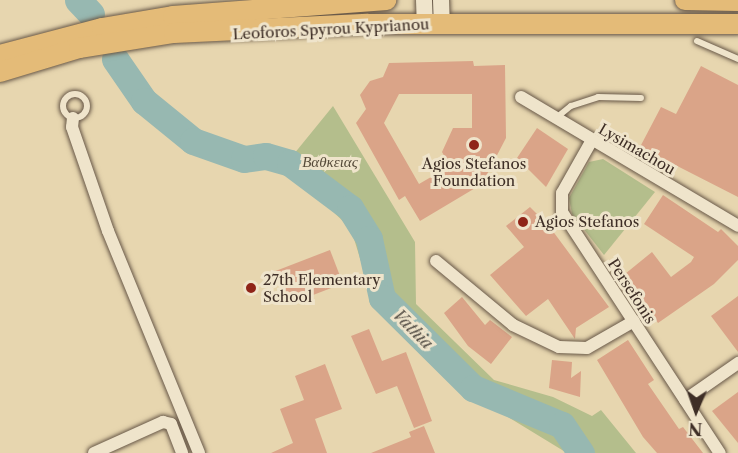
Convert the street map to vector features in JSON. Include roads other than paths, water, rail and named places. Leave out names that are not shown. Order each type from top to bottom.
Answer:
[{"type":"main road","name":"Leoforos Spyrou Kyprianou","points":[[0,55],[173,16],[386,0]]},
{"type":"main road","points":[[685,0],[738,1]]},
{"type":"main road","name":"Leoforos Spyrou Kyprianou","points":[[0,72],[142,35],[434,24],[738,24]]},
{"type":"street","points":[[424,0],[434,24]]},
{"type":"street","points":[[434,24],[441,0]]},
{"type":"street","name":"Lysimachou","points":[[521,97],[738,226]]},
{"type":"street","points":[[74,118],[72,127],[108,231],[199,453]]},
{"type":"street","name":"Persefonis","points":[[592,140],[562,193],[562,212],[720,453]]},
{"type":"street","points":[[436,261],[513,325],[559,348],[587,348],[634,321]]},
{"type":"street","points":[[685,400],[738,363]]},
{"type":"street","points":[[94,453],[163,422],[171,424],[182,453]]},
{"type":"lane","points":[[697,41],[738,59]]},
{"type":"lane","points":[[556,118],[571,106],[598,97],[641,98]]},
{"type":"waterway","name":"Vathia","points":[[78,0],[91,14]]},
{"type":"waterway","name":"Vathia","points":[[115,59],[144,101],[193,141],[244,159],[266,156],[290,163],[350,208],[369,239],[382,298],[473,388],[562,425],[581,453]]},
{"type":"place","name":"Agios Stefanos Foundation","points":[[474,145]]},
{"type":"place","name":"Agios Stefanos","points":[[523,222]]},
{"type":"place","name":"27th Elementary School","points":[[251,288]]},
{"type":"park label","name":"Βαθκειας","points":[[330,162]]}]
